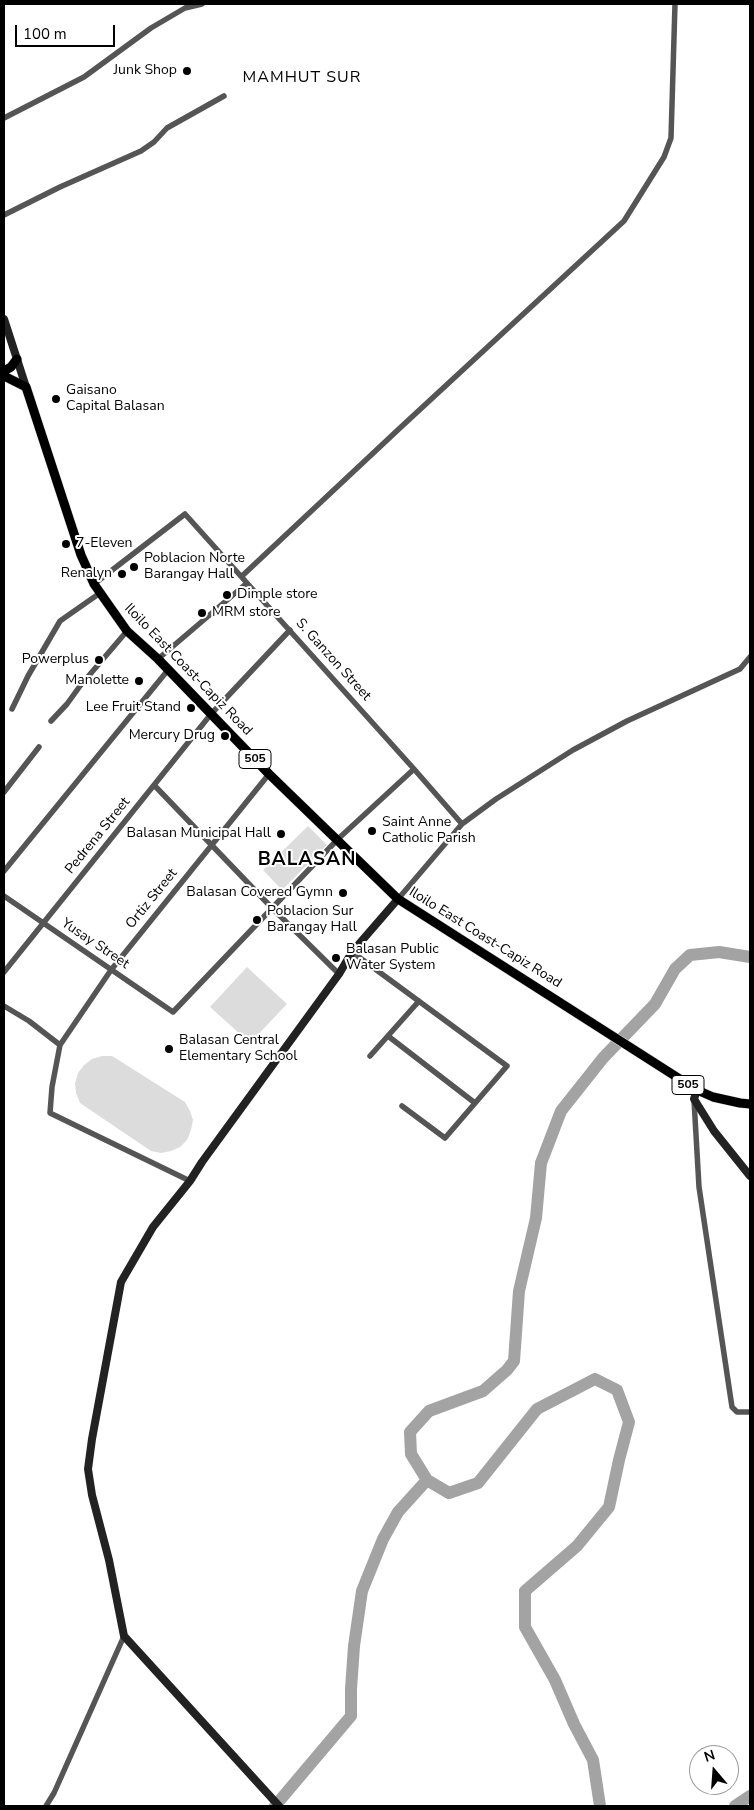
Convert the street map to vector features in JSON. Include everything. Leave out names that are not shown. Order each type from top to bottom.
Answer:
[{"type":"main road","points":[[4,371],[11,367],[17,359]]},
{"type":"main road","points":[[4,376],[26,387]]},
{"type":"main road","name":"Iloilo East Coast-Capiz Road","points":[[26,387],[81,555],[94,584],[127,631],[158,659],[269,774],[398,900],[606,1032],[696,1094],[750,1104]]},
{"type":"street","points":[[4,118],[84,77],[151,28],[185,8],[202,4]]},
{"type":"street","points":[[242,576],[624,221],[664,157],[671,138],[675,4]]},
{"type":"street","points":[[4,215],[60,187],[141,151],[154,142],[167,128],[224,96]]},
{"type":"street","points":[[4,319],[26,387]]},
{"type":"street","name":"S. Ganzon Street","points":[[94,584],[185,514],[414,768],[462,824]]},
{"type":"street","points":[[158,659],[247,582]]},
{"type":"street","points":[[12,709],[28,676],[60,621],[100,593]]},
{"type":"street","name":"Pedrena Street","points":[[4,972],[211,714],[290,630]]},
{"type":"street","points":[[51,721],[127,631]]},
{"type":"street","points":[[279,1806],[124,1636],[109,1560],[92,1495],[88,1469],[121,1282],[153,1227],[190,1181],[340,974],[352,952],[462,824],[496,799],[573,750],[627,721],[728,676],[740,669],[750,657]]},
{"type":"street","points":[[4,870],[168,670]]},
{"type":"street","points":[[4,792],[39,747]]},
{"type":"street","points":[[272,908],[338,840],[414,768]]},
{"type":"street","name":"Ortiz Street","points":[[60,1045],[111,970],[269,774]]},
{"type":"street","points":[[154,785],[272,908],[340,974]]},
{"type":"street","name":"Yusay Street","points":[[4,896],[173,1012],[272,908]]},
{"type":"street","points":[[352,952],[506,1066],[445,1138],[402,1106]]},
{"type":"street","points":[[370,1056],[419,1001]]},
{"type":"street","points":[[4,1006],[29,1021],[60,1045],[52,1087],[50,1112],[190,1181]]},
{"type":"street","points":[[388,1036],[475,1103]]},
{"type":"street","points":[[696,1094],[714,1131],[750,1176]]},
{"type":"street","points":[[696,1094],[699,1186],[732,1407],[737,1412],[750,1412]]},
{"type":"street","points":[[46,1806],[54,1793],[124,1636]]},
{"type":"shaded area","points":[[308,826],[327,845],[282,890],[263,870]]},
{"type":"shaded area","points":[[247,967],[287,1004],[250,1043],[210,1007]]},
{"type":"shaded area","points":[[112,1056],[185,1102],[193,1120],[187,1140],[180,1147],[161,1153],[151,1151],[80,1103],[75,1083],[78,1073],[92,1059]]},
{"type":"waterway","points":[[600,1806],[593,1760],[574,1724],[555,1680],[525,1627],[525,1591],[577,1546],[609,1507],[629,1422],[617,1390],[595,1379],[537,1409],[478,1483],[449,1493],[427,1480],[411,1454],[410,1432],[429,1411],[483,1391],[507,1370],[514,1361],[519,1291],[536,1218],[541,1163],[561,1111],[603,1058],[655,1004],[675,969],[690,955],[719,952],[750,957]]},
{"type":"waterway","points":[[275,1806],[351,1716],[354,1646],[362,1591],[383,1539],[398,1512],[427,1480]]},
{"type":"waterway","points":[[735,1806],[750,1796]]},
{"type":"place","name":"Junk Shop","points":[[187,71]]},
{"type":"place","name":"Gaisano Capital Balasan","points":[[56,399]]},
{"type":"place","name":"7-Eleven","points":[[66,544]]},
{"type":"place","name":"Poblacion Norte Barangay Hall","points":[[134,567]]},
{"type":"place","name":"Renalyn","points":[[122,574]]},
{"type":"place","name":"Dimple store","points":[[227,595]]},
{"type":"place","name":"MRM store","points":[[202,613]]},
{"type":"place","name":"Powerplus","points":[[99,660]]},
{"type":"place","name":"Manolette","points":[[139,681]]},
{"type":"place","name":"Lee Fruit Stand","points":[[191,708]]},
{"type":"place","name":"Mercury Drug","points":[[225,736]]},
{"type":"place","name":"Saint Anne Catholic Parish","points":[[372,831]]},
{"type":"place","name":"Balasan Municipal Hall","points":[[281,834]]},
{"type":"place","name":"Balasan Covered Gymn","points":[[343,893]]},
{"type":"place","name":"Poblacion Sur Barangay Hall","points":[[257,920]]},
{"type":"place","name":"Balasan Public Water System","points":[[336,958]]},
{"type":"place","name":"Balasan Central Elementary School","points":[[169,1049]]},
{"type":"district","name":"MAMHUT SUR","points":[[302,78]]},
{"type":"district","name":"BALASAN","points":[[307,860]]}]
